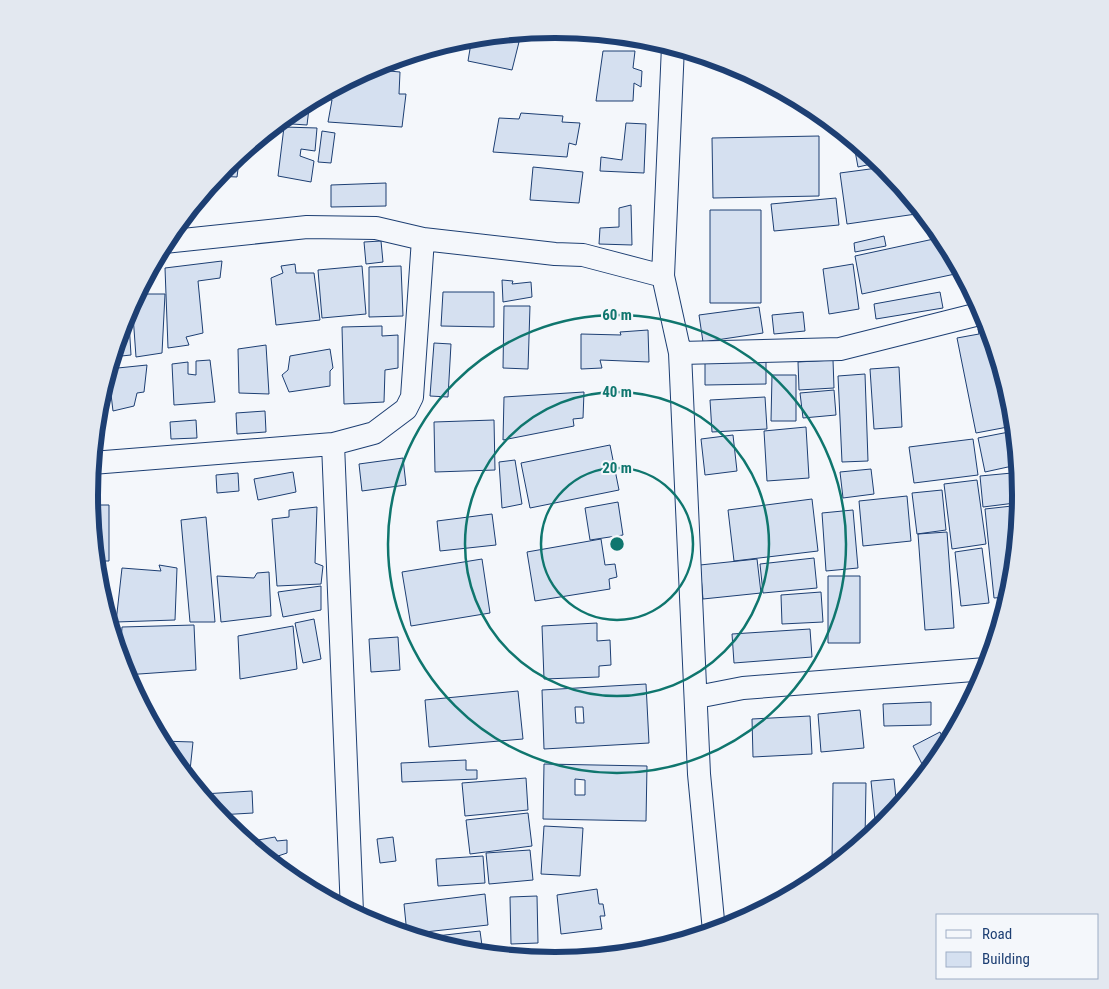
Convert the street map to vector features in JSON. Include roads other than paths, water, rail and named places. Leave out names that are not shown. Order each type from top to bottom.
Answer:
[{"type":"street","points":[[673,53],[663,276],[680,353],[699,774],[713,923]]},
{"type":"street","points":[[175,241],[308,227],[376,228],[423,239],[555,254],[583,255],[663,276]]},
{"type":"street","points":[[98,463],[333,444],[374,433],[406,409],[412,396],[423,239]]},
{"type":"street","points":[[680,353],[840,349],[975,315]]},
{"type":"street","points":[[333,444],[352,904]]},
{"type":"street","points":[[696,697],[743,688],[977,670]]}]
